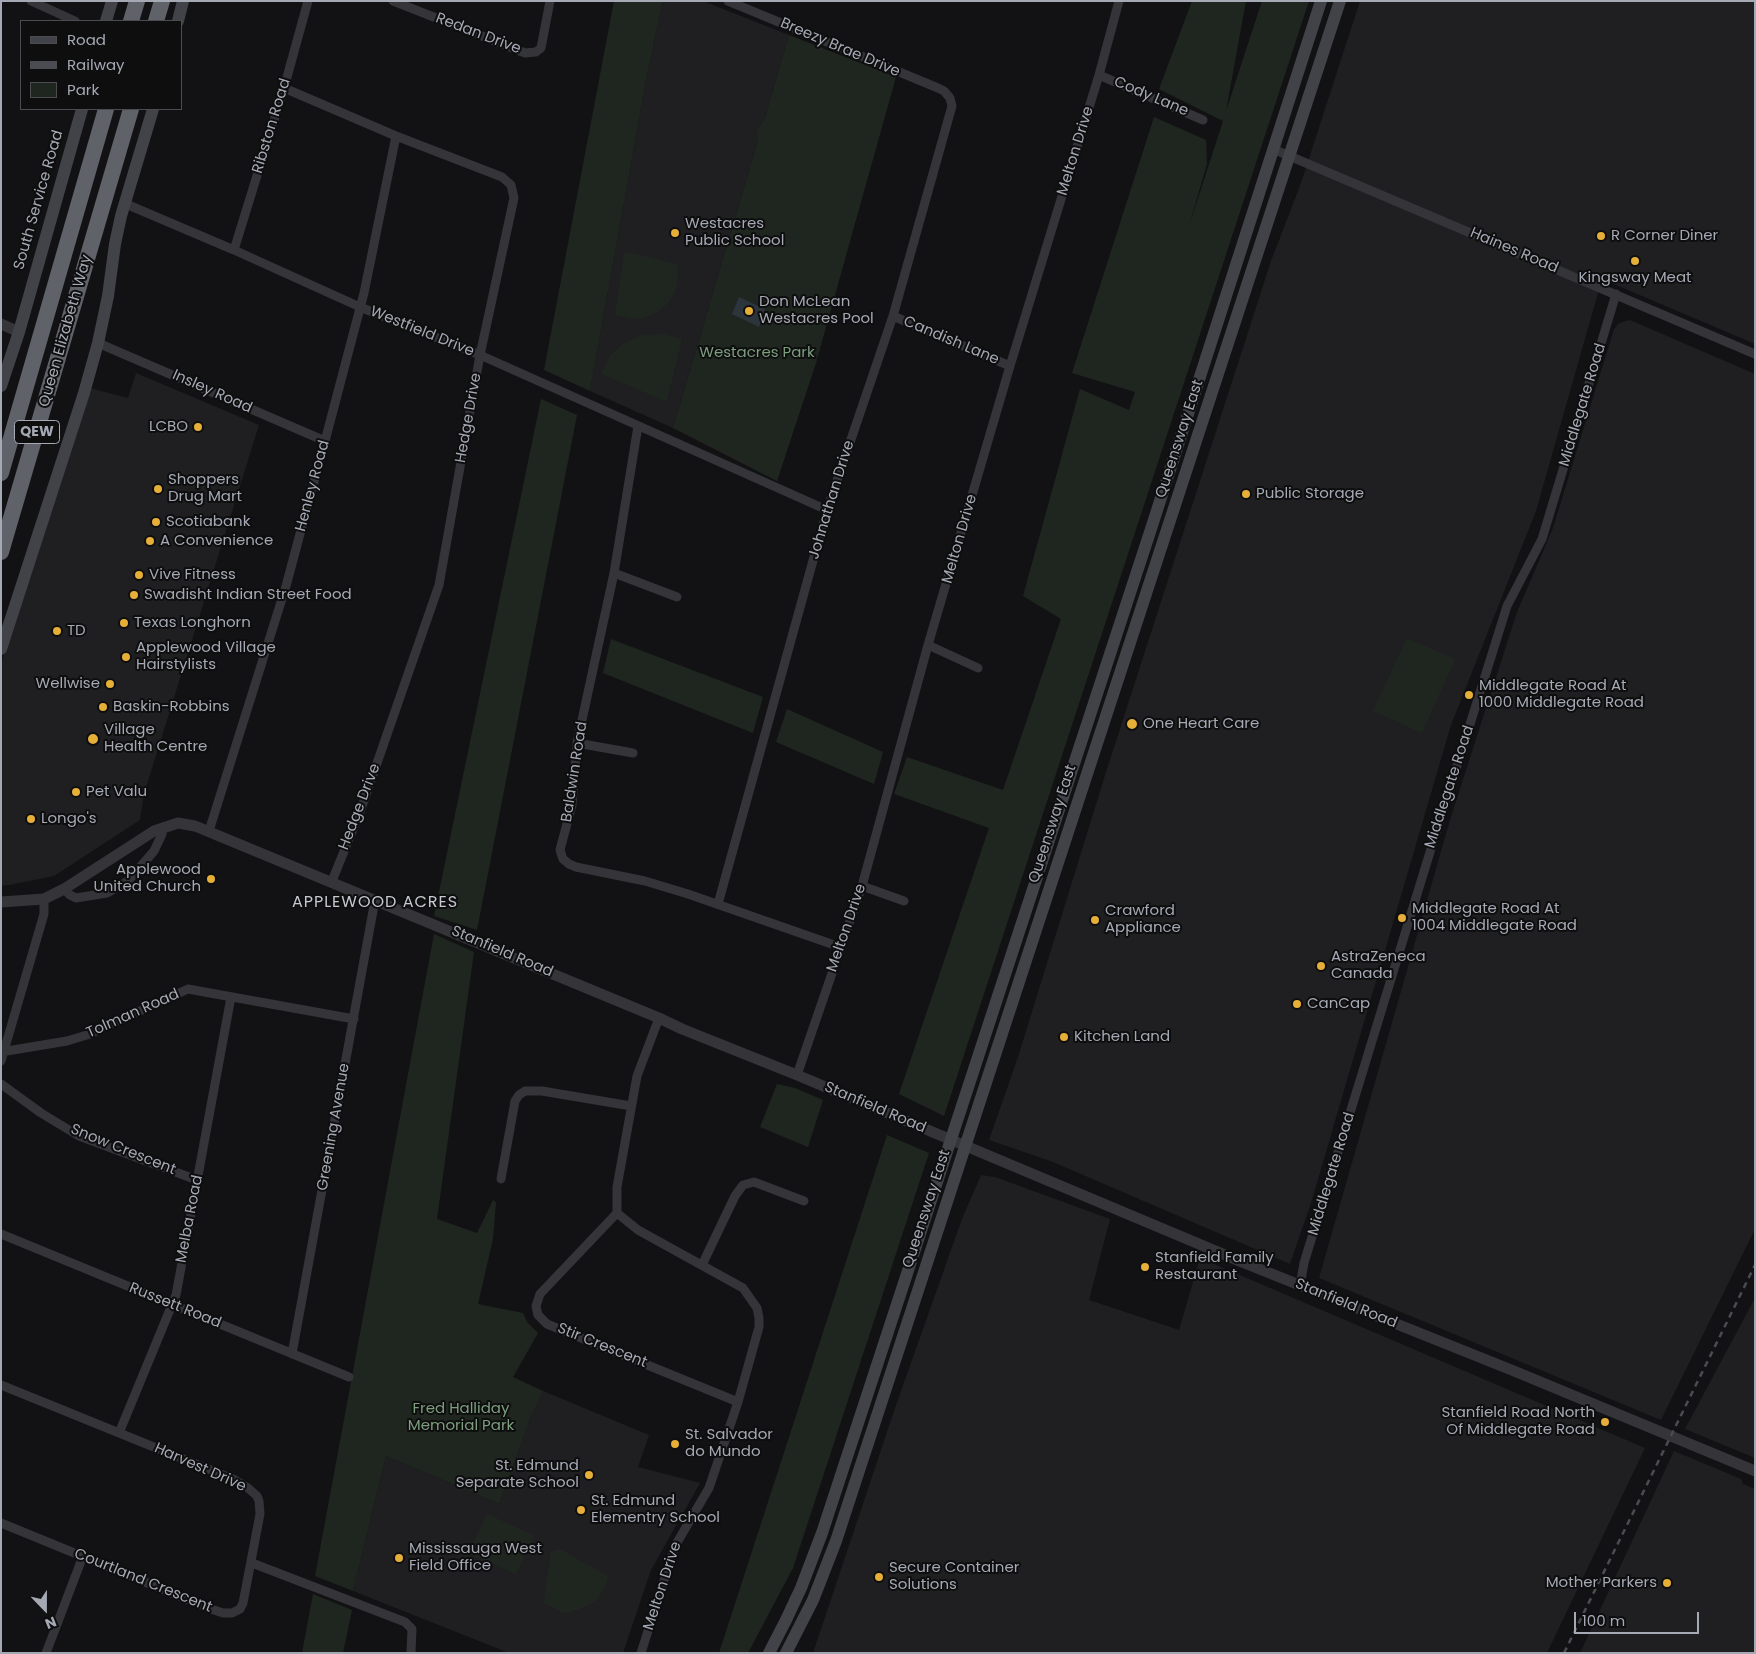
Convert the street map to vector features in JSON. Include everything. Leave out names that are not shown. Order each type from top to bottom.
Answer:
[{"type":"highway","points":[[131,20],[137,1]]},
{"type":"highway","points":[[156,20],[162,1]]},
{"type":"highway","name":"Queen Elizabeth Way","points":[[1,473],[106,110]]},
{"type":"highway","name":"Queen Elizabeth Way","points":[[1,552],[130,110]]},
{"type":"main road","points":[[106,20],[112,1]]},
{"type":"main road","points":[[178,20],[183,1]]},
{"type":"main road","name":"Queensway East","points":[[768,1653],[786,1620],[811,1566],[1153,523],[1321,1]]},
{"type":"main road","name":"Queensway East","points":[[786,1653],[813,1600],[836,1541],[1340,1]]},
{"type":"main road","name":"South Service Road","points":[[1,386],[19,332],[82,110]]},
{"type":"main road","points":[[1,649],[84,393],[98,343],[108,296],[115,244],[153,110]]},
{"type":"street","points":[[31,1],[73,20]]},
{"type":"street","name":"Ribston Road","points":[[234,250],[284,88],[308,1]]},
{"type":"street","name":"Redan Drive","points":[[393,1],[525,53],[536,52],[541,48],[550,1]]},
{"type":"street","name":"Breezy Brae Drive","points":[[728,1],[938,88],[944,91],[950,98]]},
{"type":"street","name":"Melton Drive","points":[[797,1075],[862,886],[928,645],[1010,366],[1099,75],[1119,1]]},
{"type":"street","name":"Cody Lane","points":[[1099,75],[1203,120]]},
{"type":"street","name":"Hedge Drive","points":[[284,88],[396,136],[502,177],[512,185],[514,198],[480,355],[439,585],[360,812],[332,881]]},
{"type":"street","name":"Johnathan Drive","points":[[718,904],[826,510],[892,316],[950,114],[952,106],[950,98]]},
{"type":"street","name":"Henley Road","points":[[209,831],[286,586],[360,307],[396,136]]},
{"type":"street","name":"Haines Road","points":[[1273,149],[1755,354]]},
{"type":"street","name":"Westfield Drive","points":[[126,204],[360,307],[480,355],[826,510]]},
{"type":"street","name":"Middlegate Road","points":[[1300,1286],[1304,1263],[1502,621],[1507,606],[1542,539],[1616,294]]},
{"type":"street","name":"Candish Lane","points":[[892,316],[1010,366]]},
{"type":"street","points":[[1,324],[19,332]]},
{"type":"street","name":"Insley Road","points":[[98,343],[325,441]]},
{"type":"street","name":"Baldwin Road","points":[[638,426],[614,573],[577,743],[572,805],[560,850],[563,860],[576,867],[645,880],[840,947]]},
{"type":"street","points":[[614,573],[677,597]]},
{"type":"street","points":[[928,645],[978,668]]},
{"type":"street","points":[[577,743],[633,753]]},
{"type":"street","name":"Stanfield Road","points":[[1,902],[44,899],[64,889],[143,836],[163,827],[174,824],[186,824],[209,831],[1300,1286],[1531,1378],[1755,1471]]},
{"type":"street","points":[[64,889],[76,898],[107,893],[128,881],[154,851],[162,834],[163,827]]},
{"type":"street","points":[[862,886],[904,901]]},
{"type":"street","points":[[1,1061],[44,914],[44,899]]},
{"type":"street","name":"Greening Avenue","points":[[292,1354],[375,900]]},
{"type":"street","name":"Tolman Road","points":[[3,1052],[67,1042],[90,1034],[188,989],[354,1019]]},
{"type":"street","name":"Melba Road","points":[[119,1432],[176,1294],[231,997]]},
{"type":"street","points":[[617,1213],[617,1187],[637,1076],[659,1018]]},
{"type":"street","name":"Snow Crescent","points":[[1,1084],[41,1113],[79,1136],[197,1180]]},
{"type":"street","points":[[501,1179],[515,1101],[519,1095],[526,1091],[542,1091],[631,1106]]},
{"type":"street","points":[[702,1265],[735,1196],[743,1185],[754,1182],[804,1201]]},
{"type":"street","name":"Melton Drive","points":[[617,1213],[638,1230],[742,1288],[757,1308],[759,1327],[738,1402],[709,1488],[675,1546],[641,1653]]},
{"type":"street","name":"Stir Crescent","points":[[617,1213],[540,1294],[536,1306],[538,1315],[547,1324],[738,1402]]},
{"type":"street","name":"Russett Road","points":[[1,1234],[349,1378]]},
{"type":"street","name":"Harvest Drive","points":[[1,1385],[235,1480],[248,1488],[257,1496],[260,1514],[252,1563]]},
{"type":"street","name":"Courtland Crescent","points":[[1,1523],[223,1613],[232,1613],[240,1609],[252,1563]]},
{"type":"street","points":[[46,1653],[83,1556]]},
{"type":"street","points":[[252,1563],[405,1622],[412,1629],[412,1653]]},
{"type":"shaded area","name":"Westacres Public School","points":[[663,1],[703,1],[789,35],[673,428],[590,391],[647,75]]},
{"type":"shaded area","points":[[1360,1],[1755,1],[1755,344],[1602,279],[1536,511],[1451,725],[1311,1203],[1290,1264],[1053,1162],[989,1140],[1018,1057],[1106,772],[1271,261],[1301,183]]},
{"type":"shaded area","name":"Don McLean Westacres Pool","points":[[739,297],[765,309],[759,327],[732,314]]},
{"type":"shaded area","points":[[1630,320],[1755,374],[1755,1229],[1661,1420],[1319,1278],[1450,820],[1517,612],[1553,528],[1614,329],[1619,323]]},
{"type":"shaded area","points":[[136,373],[259,425],[144,794],[140,820],[54,876],[1,886],[1,665],[82,386],[128,398]]},
{"type":"shaded area","points":[[981,1175],[995,1177],[1110,1219],[1089,1300],[1179,1330],[1200,1258],[1645,1448],[1547,1653],[813,1653],[896,1405],[962,1219]]},
{"type":"shaded area","points":[[1755,1298],[1755,1458],[1685,1429]]},
{"type":"shaded area","points":[[543,1391],[649,1435],[638,1467],[700,1483],[651,1570],[623,1653],[509,1653],[353,1591],[386,1456],[499,1504],[531,1417]]},
{"type":"shaded area","points":[[1674,1451],[1741,1479],[1743,1484],[1755,1489],[1755,1653],[1580,1653]]},
{"type":"green space","points":[[614,1],[663,1],[647,75],[590,391],[544,370]]},
{"type":"green space","points":[[1192,1],[1246,1],[1226,111],[1262,1],[1309,1],[944,1116],[899,1094],[989,828],[894,794],[907,757],[1003,790],[1061,619],[1023,596],[1080,389],[1129,410],[1135,392],[1072,373],[1154,117],[1206,140],[1207,164],[1189,226],[1223,121],[1159,89]]},
{"type":"green space","name":"Westacres Park","points":[[789,35],[896,77],[816,363],[777,481],[673,428],[758,140],[757,131],[764,120]]},
{"type":"green space","points":[[628,252],[677,264],[678,278],[675,292],[667,304],[656,313],[643,318],[615,315],[624,254]]},
{"type":"green space","points":[[663,334],[682,339],[667,400],[665,401],[601,374],[610,356],[624,343],[643,335]]},
{"type":"green space","points":[[541,399],[577,415],[477,930],[434,916]]},
{"type":"green space","points":[[1407,638],[1455,659],[1422,733],[1373,711]]},
{"type":"green space","points":[[611,639],[763,697],[753,733],[603,673]]},
{"type":"green space","points":[[787,709],[883,752],[874,784],[776,742]]},
{"type":"green space","name":"Fred Halliday Memorial Park","points":[[434,934],[474,952],[437,1219],[477,1233],[493,1200],[496,1202],[493,1239],[478,1304],[523,1313],[527,1322],[538,1333],[513,1377],[543,1391],[531,1417],[499,1504],[386,1456],[353,1591],[315,1576]]},
{"type":"green space","points":[[777,1084],[795,1088],[823,1100],[808,1147],[760,1127]]},
{"type":"green space","points":[[887,1135],[929,1153],[793,1568],[748,1653],[719,1653]]},
{"type":"green space","points":[[487,1514],[534,1535],[516,1574],[469,1553]]},
{"type":"green space","points":[[560,1549],[608,1576],[606,1585],[599,1597],[590,1605],[563,1613],[544,1603],[551,1552]]},
{"type":"green space","points":[[313,1594],[352,1610],[343,1653],[302,1653]]},
{"type":"railway","points":[[1564,1653],[1755,1265]]},
{"type":"place","name":"Westacres Public School","points":[[675,233]]},
{"type":"place","name":"R Corner Diner","points":[[1601,236]]},
{"type":"place","name":"Kingsway Meat","points":[[1635,261]]},
{"type":"place","name":"Don McLean Westacres Pool","points":[[749,311]]},
{"type":"place","name":"LCBO","points":[[198,427]]},
{"type":"place","name":"Shoppers Drug Mart","points":[[158,489]]},
{"type":"place","name":"Public Storage","points":[[1246,494]]},
{"type":"place","name":"Scotiabank","points":[[156,522]]},
{"type":"place","name":"A Convenience","points":[[150,541]]},
{"type":"place","name":"Vive Fitness","points":[[139,575]]},
{"type":"place","name":"Swadisht Indian Street Food","points":[[134,595]]},
{"type":"place","name":"Texas Longhorn","points":[[124,623]]},
{"type":"place","name":"TD","points":[[57,631]]},
{"type":"place","name":"Applewood Village Hairstylists","points":[[126,657]]},
{"type":"place","name":"Wellwise","points":[[110,684]]},
{"type":"place","name":"Middlegate Road At 1000 Middlegate Road","points":[[1469,695]]},
{"type":"place","name":"Baskin-Robbins","points":[[103,707]]},
{"type":"place","name":"One Heart Care","points":[[1132,724]]},
{"type":"place","name":"Village Health Centre","points":[[93,739]]},
{"type":"place","name":"Pet Valu","points":[[76,792]]},
{"type":"place","name":"Longo's","points":[[31,819]]},
{"type":"place","name":"Applewood United Church","points":[[211,879]]},
{"type":"place","name":"Middlegate Road At 1004 Middlegate Road","points":[[1402,918]]},
{"type":"place","name":"Crawford Appliance","points":[[1095,920]]},
{"type":"place","name":"AstraZeneca Canada","points":[[1321,966]]},
{"type":"place","name":"CanCap","points":[[1297,1004]]},
{"type":"place","name":"Kitchen Land","points":[[1064,1037]]},
{"type":"place","name":"Stanfield Family Restaurant","points":[[1145,1267]]},
{"type":"place","name":"Stanfield Road North Of Middlegate Road","points":[[1605,1422]]},
{"type":"place","name":"St. Salvador do Mundo","points":[[675,1444]]},
{"type":"place","name":"St. Edmund Separate School","points":[[589,1475]]},
{"type":"place","name":"St. Edmund Elementry School","points":[[581,1510]]},
{"type":"place","name":"Mississauga West Field Office","points":[[399,1558]]},
{"type":"place","name":"Secure Container Solutions","points":[[879,1577]]},
{"type":"place","name":"Mother Parkers","points":[[1667,1583]]},
{"type":"district","name":"APPLEWOOD ACRES","points":[[375,903]]}]
